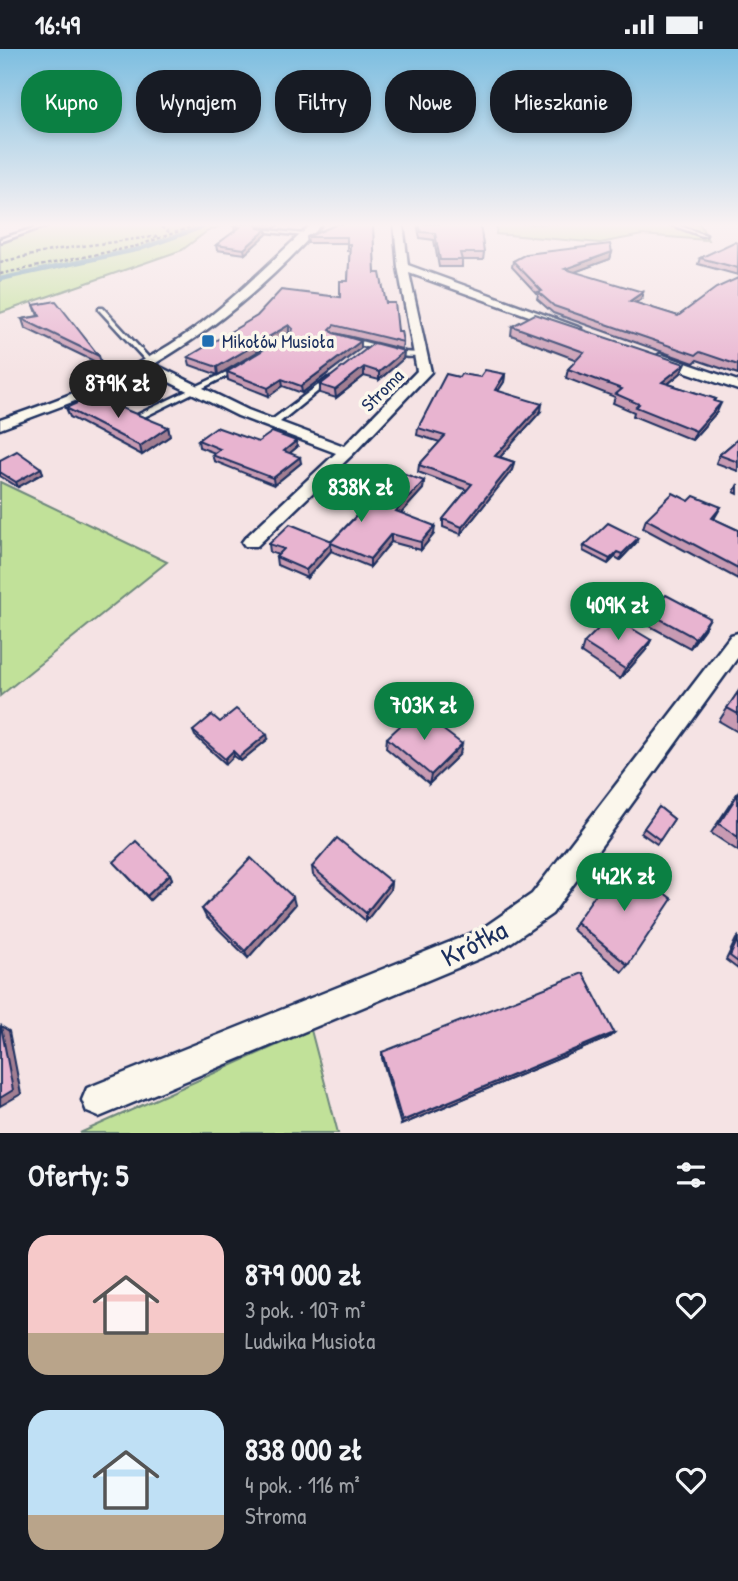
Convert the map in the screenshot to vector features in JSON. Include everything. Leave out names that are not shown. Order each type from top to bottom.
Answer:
[{"type":"street","points":[[0,425],[56,406],[147,363],[218,315],[261,275]]},
{"type":"street","name":"Stroma","points":[[251,543],[422,378],[425,372],[404,275]]},
{"type":"street","points":[[424,275],[583,331]]},
{"type":"street","points":[[648,354],[738,386]]},
{"type":"street","points":[[147,363],[195,390],[272,424],[347,452]]},
{"type":"street","name":"Krótka","points":[[99,1100],[490,940],[542,904],[738,641]]},
{"type":"lane","points":[[101,310],[147,363]]},
{"type":"lane","points":[[336,337],[402,354],[420,355]]},
{"type":"lane","points":[[362,354],[372,346]]},
{"type":"lane","points":[[141,415],[245,365]]},
{"type":"lane","points":[[272,424],[342,370]]},
{"type":"green space","points":[[0,275],[111,275],[0,313]]},
{"type":"green space","points":[[0,482],[167,562],[0,696]]},
{"type":"green space","points":[[311,1030],[338,1133],[80,1133]]},
{"type":"building","points":[[348,275],[380,275],[386,303],[395,303],[398,331],[401,331],[403,342],[334,325],[330,329],[333,333],[361,341],[301,386],[282,379],[268,388],[227,372],[291,333],[293,329],[289,325],[217,367],[188,357],[257,316],[281,290],[340,297],[340,281],[348,281]]},
{"type":"building","points":[[526,275],[584,275],[643,292],[630,301],[678,316],[716,288],[738,278],[738,365],[700,352],[696,355],[554,306],[538,292],[542,291]]},
{"type":"building","points":[[56,301],[99,356],[22,319],[40,316],[34,305]]},
{"type":"building","points":[[535,314],[685,364],[662,382],[721,403],[696,431],[636,407],[639,404],[616,394],[622,389],[568,369],[584,352],[512,326]]},
{"type":"building","points":[[374,343],[404,351],[379,372],[364,367],[335,390],[320,385]]},
{"type":"building","points":[[485,370],[505,374],[495,390],[542,404],[495,456],[514,462],[462,527],[443,519],[472,484],[419,465],[445,436],[418,428],[446,374],[480,377]]},
{"type":"building","points":[[92,396],[168,427],[140,446],[66,408]]},
{"type":"building","points":[[216,427],[258,442],[272,432],[296,441],[284,451],[300,457],[273,478],[212,455],[220,449],[198,440]]},
{"type":"building","points":[[738,439],[738,462],[719,455]]},
{"type":"building","points":[[17,451],[41,468],[16,482],[0,472],[0,460]]},
{"type":"building","points":[[383,466],[424,481],[396,511],[435,526],[421,542],[391,534],[370,559],[331,543],[306,570],[276,557],[284,549],[269,544],[290,524],[332,541],[384,488],[367,481]]},
{"type":"building","points":[[673,493],[689,501],[694,496],[721,507],[712,518],[738,530],[738,568],[646,519]]},
{"type":"building","points":[[608,523],[638,538],[622,554],[617,552],[610,559],[584,546]]},
{"type":"building","points":[[666,595],[710,618],[695,638],[651,614]]},
{"type":"building","points":[[611,616],[651,640],[625,669],[584,643]]},
{"type":"building","points":[[738,692],[738,714],[727,708]]},
{"type":"building","points":[[236,709],[267,734],[239,757],[233,751],[225,759],[193,731],[212,715],[220,722]]},
{"type":"building","points":[[417,710],[462,744],[431,775],[387,738]]},
{"type":"building","points":[[738,794],[738,837],[719,824]]},
{"type":"building","points":[[659,807],[674,819],[660,840],[644,828]]},
{"type":"building","points":[[337,838],[391,882],[366,913],[312,867]]},
{"type":"building","points":[[136,841],[170,874],[147,896],[114,862]]},
{"type":"building","points":[[251,858],[293,897],[245,951],[202,909]]},
{"type":"building","points":[[616,865],[639,883],[643,877],[672,899],[628,965],[576,922]]},
{"type":"building","points":[[738,939],[738,962],[730,956]]},
{"type":"building","points":[[583,973],[614,1033],[402,1121],[382,1052]]},
{"type":"building","points":[[0,1027],[13,1090],[0,1098]]},
{"type":"waterway","points":[[0,279],[21,275]]},
{"type":"place","name":"Mikołów Musioła","points":[[208,341]]}]
